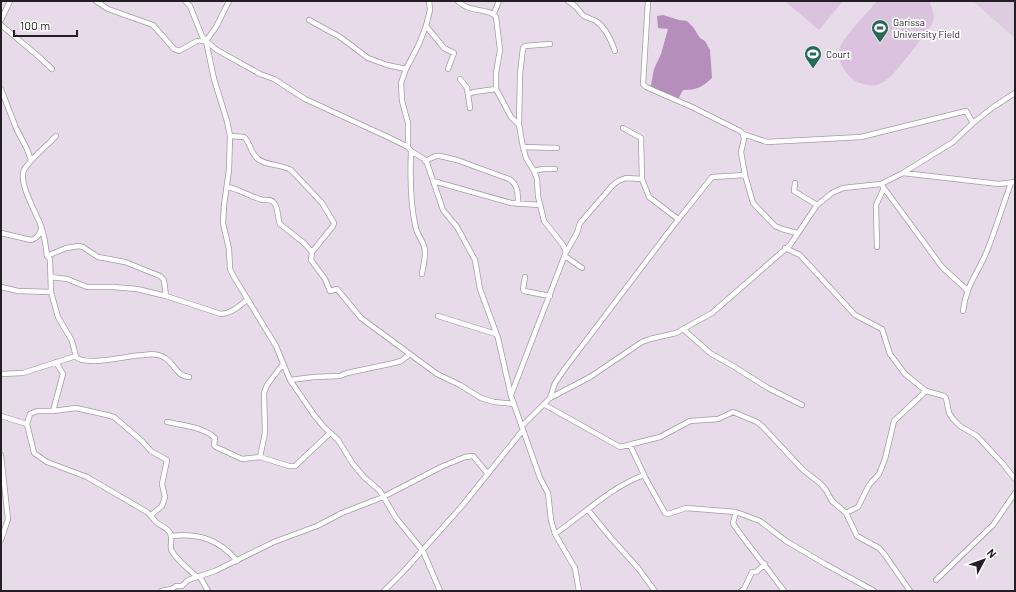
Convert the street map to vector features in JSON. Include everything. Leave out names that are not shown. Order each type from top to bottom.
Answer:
[{"type":"street","points":[[1,20],[10,1]]},
{"type":"street","points":[[96,1],[108,9],[153,25],[174,49],[179,51],[197,41],[206,41]]},
{"type":"street","points":[[185,1],[190,6],[202,36],[216,50],[260,74],[274,79],[305,99],[372,128],[409,149],[426,161],[443,210],[457,227],[475,260],[480,289],[496,334],[511,396],[540,478],[548,493],[551,520],[555,534],[575,568],[579,591]]},
{"type":"street","points":[[229,1],[216,27],[206,41],[214,79],[230,136],[229,170],[223,224],[230,269],[247,300],[276,346],[290,380],[314,415],[338,440],[353,464],[364,477],[380,491],[398,522],[423,550],[440,591]]},
{"type":"street","points":[[422,274],[424,247],[416,230],[411,185],[408,123],[401,91],[401,83],[426,26],[430,10],[429,1]]},
{"type":"street","points":[[458,1],[462,6],[470,9],[494,14]]},
{"type":"street","points":[[499,1],[494,14],[496,17],[500,50],[496,73],[496,89],[511,117],[519,125]]},
{"type":"street","points":[[568,1],[575,4],[584,16],[596,21],[601,26],[609,37],[615,51]]},
{"type":"street","points":[[648,1],[643,84],[646,87],[692,107],[740,131],[743,134],[767,142],[861,137],[886,132],[963,111],[966,111],[973,123]]},
{"type":"street","points":[[309,20],[340,36],[368,58],[387,65],[406,69]]},
{"type":"street","points":[[1,24],[52,69]]},
{"type":"street","points":[[426,26],[444,48],[454,53],[448,69]]},
{"type":"street","points":[[550,44],[525,46],[523,48],[520,74],[519,125],[523,147],[529,164],[534,172],[544,221],[563,245],[565,254],[582,268]]},
{"type":"street","points":[[460,79],[467,88],[470,108]]},
{"type":"street","points":[[1,89],[16,128],[28,149],[31,160]]},
{"type":"street","points":[[469,94],[496,89]]},
{"type":"street","points":[[550,398],[590,377],[642,342],[676,333],[712,313],[790,245],[817,205],[832,193],[843,188],[882,186],[953,142],[973,123],[1015,93]]},
{"type":"street","points":[[623,128],[641,138],[642,179],[650,197],[678,219]]},
{"type":"street","points":[[743,134],[744,139],[741,152],[745,175],[750,190],[750,198],[757,208],[775,226],[798,233]]},
{"type":"street","points":[[56,136],[31,160],[23,172],[22,178],[42,228],[47,256],[50,259],[51,292],[58,317],[72,341],[76,356],[78,359],[110,360],[142,355],[158,355],[165,357],[181,375],[189,377]]},
{"type":"street","points":[[230,136],[244,137],[247,139],[253,154],[258,159],[267,163],[283,166],[291,170],[322,203],[334,226],[312,252],[311,260],[325,279],[330,291],[337,289],[361,318],[437,374],[460,385],[481,398],[494,402],[514,404]]},
{"type":"street","points":[[523,147],[557,148]]},
{"type":"street","points":[[426,161],[436,156],[440,156],[458,160],[509,179],[518,191],[518,204]]},
{"type":"street","points":[[534,172],[544,169],[555,169]]},
{"type":"street","points":[[903,173],[999,184],[1013,183],[987,252],[967,290],[964,298],[964,311]]},
{"type":"street","points":[[384,591],[462,506],[522,428],[550,398],[555,383],[566,367],[678,219],[712,177],[745,175]]},
{"type":"street","points":[[511,396],[565,254],[577,233],[580,223],[612,186],[622,179],[642,179]]},
{"type":"street","points":[[433,181],[501,201],[518,204],[540,205]]},
{"type":"street","points":[[795,183],[794,191],[817,205]]},
{"type":"street","points":[[877,247],[876,205],[882,186]]},
{"type":"street","points":[[882,186],[942,267],[967,290]]},
{"type":"street","points":[[227,187],[240,190],[260,199],[272,201],[276,207],[280,224],[304,243],[312,252]]},
{"type":"street","points":[[1,233],[31,240],[38,236],[42,228]]},
{"type":"street","points":[[47,256],[72,246],[83,247],[98,257],[125,262],[160,276],[164,280],[166,296]]},
{"type":"street","points":[[785,248],[800,255],[855,314],[882,329],[890,354],[905,374],[926,391],[944,396],[946,398],[949,413],[953,419],[960,426],[977,436],[1015,478]]},
{"type":"street","points":[[50,277],[67,279],[87,287],[137,289],[166,296],[221,314],[229,313],[247,300]]},
{"type":"street","points":[[525,277],[522,289],[524,291],[550,296]]},
{"type":"street","points":[[1,287],[18,292],[51,292]]},
{"type":"street","points":[[438,316],[496,334]]},
{"type":"street","points":[[683,329],[710,353],[768,388],[802,405]]},
{"type":"street","points":[[290,380],[340,376],[346,373],[401,361],[410,354]]},
{"type":"street","points":[[1,374],[23,373],[76,356]]},
{"type":"street","points":[[53,411],[63,374],[56,362]]},
{"type":"street","points":[[260,457],[264,433],[264,394],[267,385],[283,364]]},
{"type":"street","points":[[846,513],[858,507],[869,485],[879,474],[885,459],[894,420],[926,391]]},
{"type":"street","points":[[545,404],[618,446],[623,447],[660,437],[690,421],[718,419],[729,413],[736,412],[757,422],[803,470],[826,490],[832,501],[846,513],[857,536],[879,548],[910,591]]},
{"type":"street","points":[[151,515],[162,506],[165,497],[162,484],[167,460],[151,451],[142,441],[114,417],[76,408],[53,411],[37,411],[30,414],[27,424],[34,453],[48,462],[87,477],[129,500],[151,515],[154,520],[166,528],[172,536],[170,545],[177,558],[198,577],[208,591]]},
{"type":"street","points":[[1,416],[27,424]]},
{"type":"street","points":[[167,422],[192,427],[209,434],[215,438],[214,445],[216,447],[242,459],[260,457],[289,466],[295,466],[330,433]]},
{"type":"street","points":[[630,444],[644,475],[665,513],[668,514],[686,508],[736,512],[760,521],[825,564],[874,591]]},
{"type":"street","points":[[1,455],[8,519],[2,537]]},
{"type":"street","points":[[161,591],[182,586],[188,580],[237,561],[274,542],[317,526],[342,513],[383,497],[441,467],[471,455],[488,474]]},
{"type":"street","points":[[555,534],[631,480],[644,475]]},
{"type":"street","points":[[936,580],[993,525],[1015,493]]},
{"type":"street","points":[[588,510],[638,568],[655,591]]},
{"type":"street","points":[[736,512],[733,523],[734,525],[784,591]]},
{"type":"street","points":[[172,536],[194,535],[205,537],[218,544],[237,561]]},
{"type":"street","points":[[741,591],[744,589],[752,572],[756,572],[765,564]]},
{"type":"shaded area","points":[[843,1],[819,30],[786,2]]},
{"type":"shaded area","name":"Garissa University Field","points":[[877,1],[929,1],[934,19],[927,32],[892,75],[877,85],[866,85],[847,74],[840,61],[839,51],[849,33]]},
{"type":"shaded area","points":[[973,1],[1015,1],[1015,38]]},
{"type":"shaded area","points":[[663,15],[687,21],[700,38],[705,41],[710,50],[712,78],[699,87],[683,90],[676,103],[650,90],[654,69],[661,54],[668,29],[658,28],[657,16]]},
{"type":"place","name":"Garissa University Field","points":[[880,43]]},
{"type":"place","name":"Court","points":[[813,69]]}]
